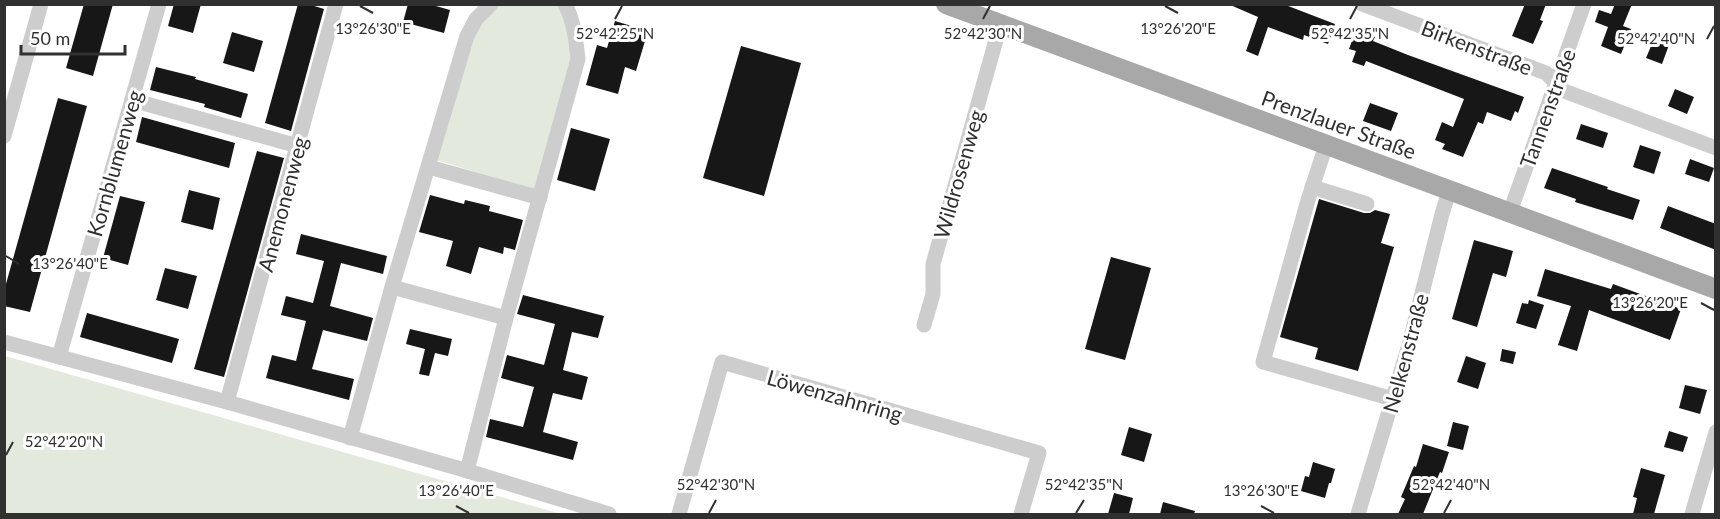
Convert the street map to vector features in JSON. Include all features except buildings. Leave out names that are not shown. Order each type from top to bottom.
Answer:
[{"type":"main road","name":"Prenzlauer Straße","points":[[946,4],[1716,289]]},
{"type":"street","points":[[4,136],[41,4]]},
{"type":"street","name":"Kornblumenweg","points":[[60,357],[159,4]]},
{"type":"street","name":"Anemonenweg","points":[[227,402],[336,4]]},
{"type":"street","points":[[350,438],[392,286],[467,36],[476,19],[490,4]]},
{"type":"street","points":[[467,471],[506,318],[578,59],[570,13],[565,4]]},
{"type":"street","name":"Birkenstraße","points":[[1362,4],[1546,73],[1564,91],[1716,148]]},
{"type":"street","name":"Tannenstraße","points":[[1510,212],[1584,4]]},
{"type":"street","name":"Wildrosenweg","points":[[924,325],[933,294],[933,264],[1002,25]]},
{"type":"street","points":[[132,100],[298,146]]},
{"type":"street","points":[[1326,145],[1263,362],[1393,399]]},
{"type":"street","points":[[429,166],[540,198]]},
{"type":"street","points":[[1312,188],[1367,204]]},
{"type":"street","name":"Nelkenstraße","points":[[1358,514],[1409,345],[1449,191]]},
{"type":"street","points":[[392,286],[506,318]]},
{"type":"street","points":[[4,342],[227,402],[609,514]]},
{"type":"street","name":"Löwenzahnring","points":[[678,514],[722,362],[1039,453],[1021,514]]},
{"type":"street","points":[[1692,514],[1716,432]]},
{"type":"shaded area","points":[[497,5],[561,5],[573,59],[536,190],[436,160],[477,29]]},
{"type":"shaded area","points":[[5,356],[561,514],[5,514]]}]
